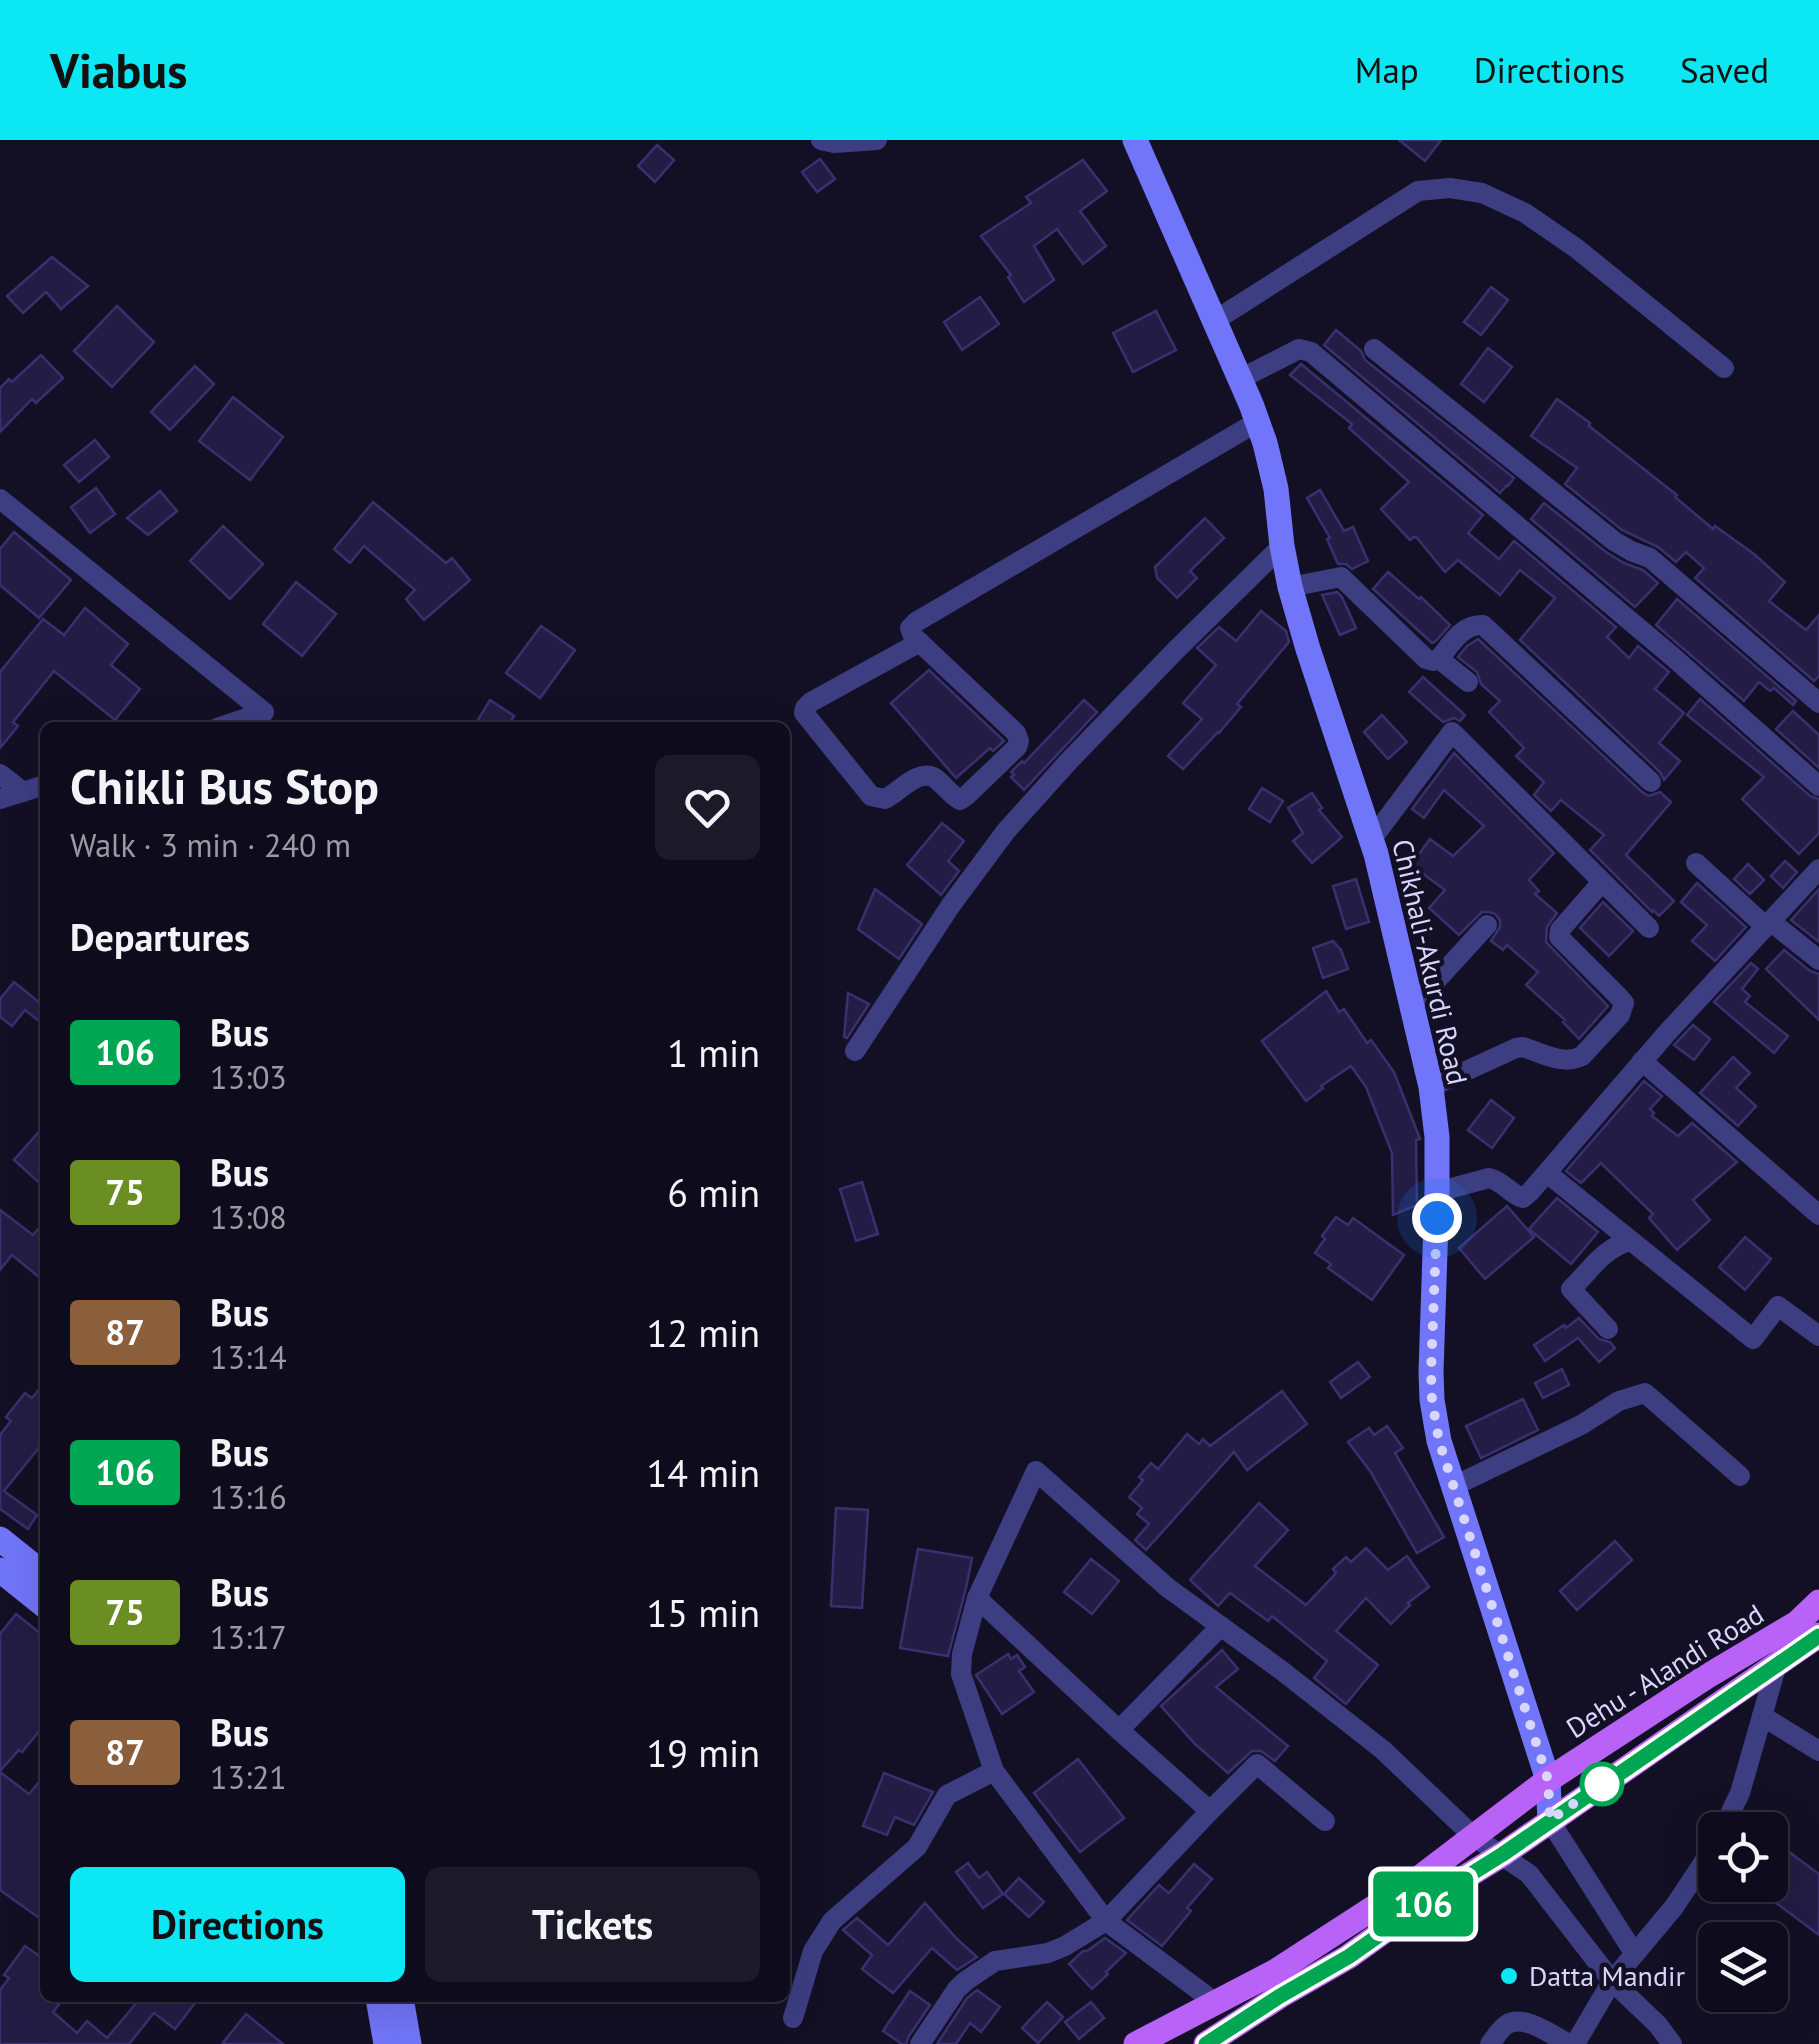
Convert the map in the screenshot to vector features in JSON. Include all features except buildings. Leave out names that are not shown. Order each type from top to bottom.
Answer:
[{"type":"main road","name":"Chikhali-Akurdi Road","points":[[1135,140],[1257,422],[1276,489],[1290,587],[1371,840],[1431,1087],[1437,1138],[1432,1400],[1439,1441],[1548,1780],[1550,1820]]},
{"type":"main road","points":[[0,1539],[40,1572]]},
{"type":"main road","points":[[0,1570],[40,1602]]},
{"type":"main road","name":"Dehu - Alandi Road","points":[[1136,2044],[1276,1971],[1418,1879],[1548,1780],[1797,1623],[1819,1602]]},
{"type":"main road","name":"Dehu - Alandi Road","points":[[1206,2044],[1348,1957],[1503,1854],[1819,1636]]},
{"type":"main road","points":[[379,2002],[386,2044]]},
{"type":"main road","points":[[402,2002],[409,2044]]},
{"type":"street","points":[[820,140],[876,140]]},
{"type":"street","points":[[1214,320],[1418,191],[1450,188],[1482,193],[1525,212],[1576,248],[1724,368]]},
{"type":"street","points":[[1240,379],[1299,349],[1311,352],[1673,656],[1819,786]]},
{"type":"street","points":[[1374,349],[1614,541],[1650,558],[1819,704]]},
{"type":"street","points":[[920,642],[811,702],[804,713],[871,796],[878,799],[892,795],[926,775],[960,800],[1019,741],[1016,733],[920,642],[913,636],[910,628],[1257,422]]},
{"type":"street","points":[[0,498],[264,712],[235,722]]},
{"type":"street","points":[[855,1051],[1006,831],[1174,651],[1282,546]]},
{"type":"street","points":[[1290,587],[1341,577],[1426,659],[1439,658],[1466,628],[1483,625],[1651,782]]},
{"type":"street","points":[[1439,658],[1468,682]]},
{"type":"street","points":[[1371,840],[1452,732],[1648,928]]},
{"type":"street","points":[[0,774],[23,792]]},
{"type":"street","points":[[0,799],[40,787]]},
{"type":"street","points":[[1696,864],[1819,960]]},
{"type":"street","points":[[1438,1192],[1489,1178],[1523,1198],[1642,1061],[1817,875]]},
{"type":"street","points":[[1431,1087],[1516,1048],[1574,1060],[1620,1015],[1624,1003],[1559,937],[1560,930],[1602,882]]},
{"type":"street","points":[[1412,1007],[1487,926]]},
{"type":"street","points":[[1642,1061],[1819,1216]]},
{"type":"street","points":[[1547,1173],[1753,1339],[1778,1306],[1819,1336]]},
{"type":"street","points":[[1608,1329],[1571,1289],[1602,1255],[1617,1244],[1630,1241]]},
{"type":"street","points":[[1454,1486],[1581,1425],[1619,1401],[1645,1393],[1740,1476]]},
{"type":"street","points":[[1216,2003],[1106,1921],[994,1771],[960,1674],[977,1598],[1036,1471],[1168,1588],[1383,1750],[1472,1836],[1529,1874],[1612,1980],[1672,2044]]},
{"type":"street","points":[[977,1598],[1210,1810]]},
{"type":"street","points":[[1119,1730],[1221,1626]]},
{"type":"street","points":[[1731,1812],[1740,1794],[1777,1664]]},
{"type":"street","points":[[1762,1716],[1819,1750]]},
{"type":"street","points":[[920,2044],[957,1989],[980,1970],[995,1961],[1048,1953],[1106,1921],[1257,1764],[1325,1822]]},
{"type":"street","points":[[794,2018],[812,1951],[832,1921],[917,1848],[947,1795],[994,1771]]},
{"type":"street","points":[[1550,1820],[1634,1953]]},
{"type":"street","points":[[1490,2044],[1504,2026],[1520,2021],[1572,2044],[1612,1980],[1674,1908],[1698,1871]]},
{"type":"bus line","name":"106","points":[[1206,2044],[1348,1957],[1503,1854],[1819,1636]]},
{"type":"place","name":"Datta Mandir","points":[[1509,1976]]},
{"type":"route","points":[[1437,1218],[1431,1372],[1439,1441],[1548,1780],[1550,1820],[1608,1780],[1602,1784]]}]
